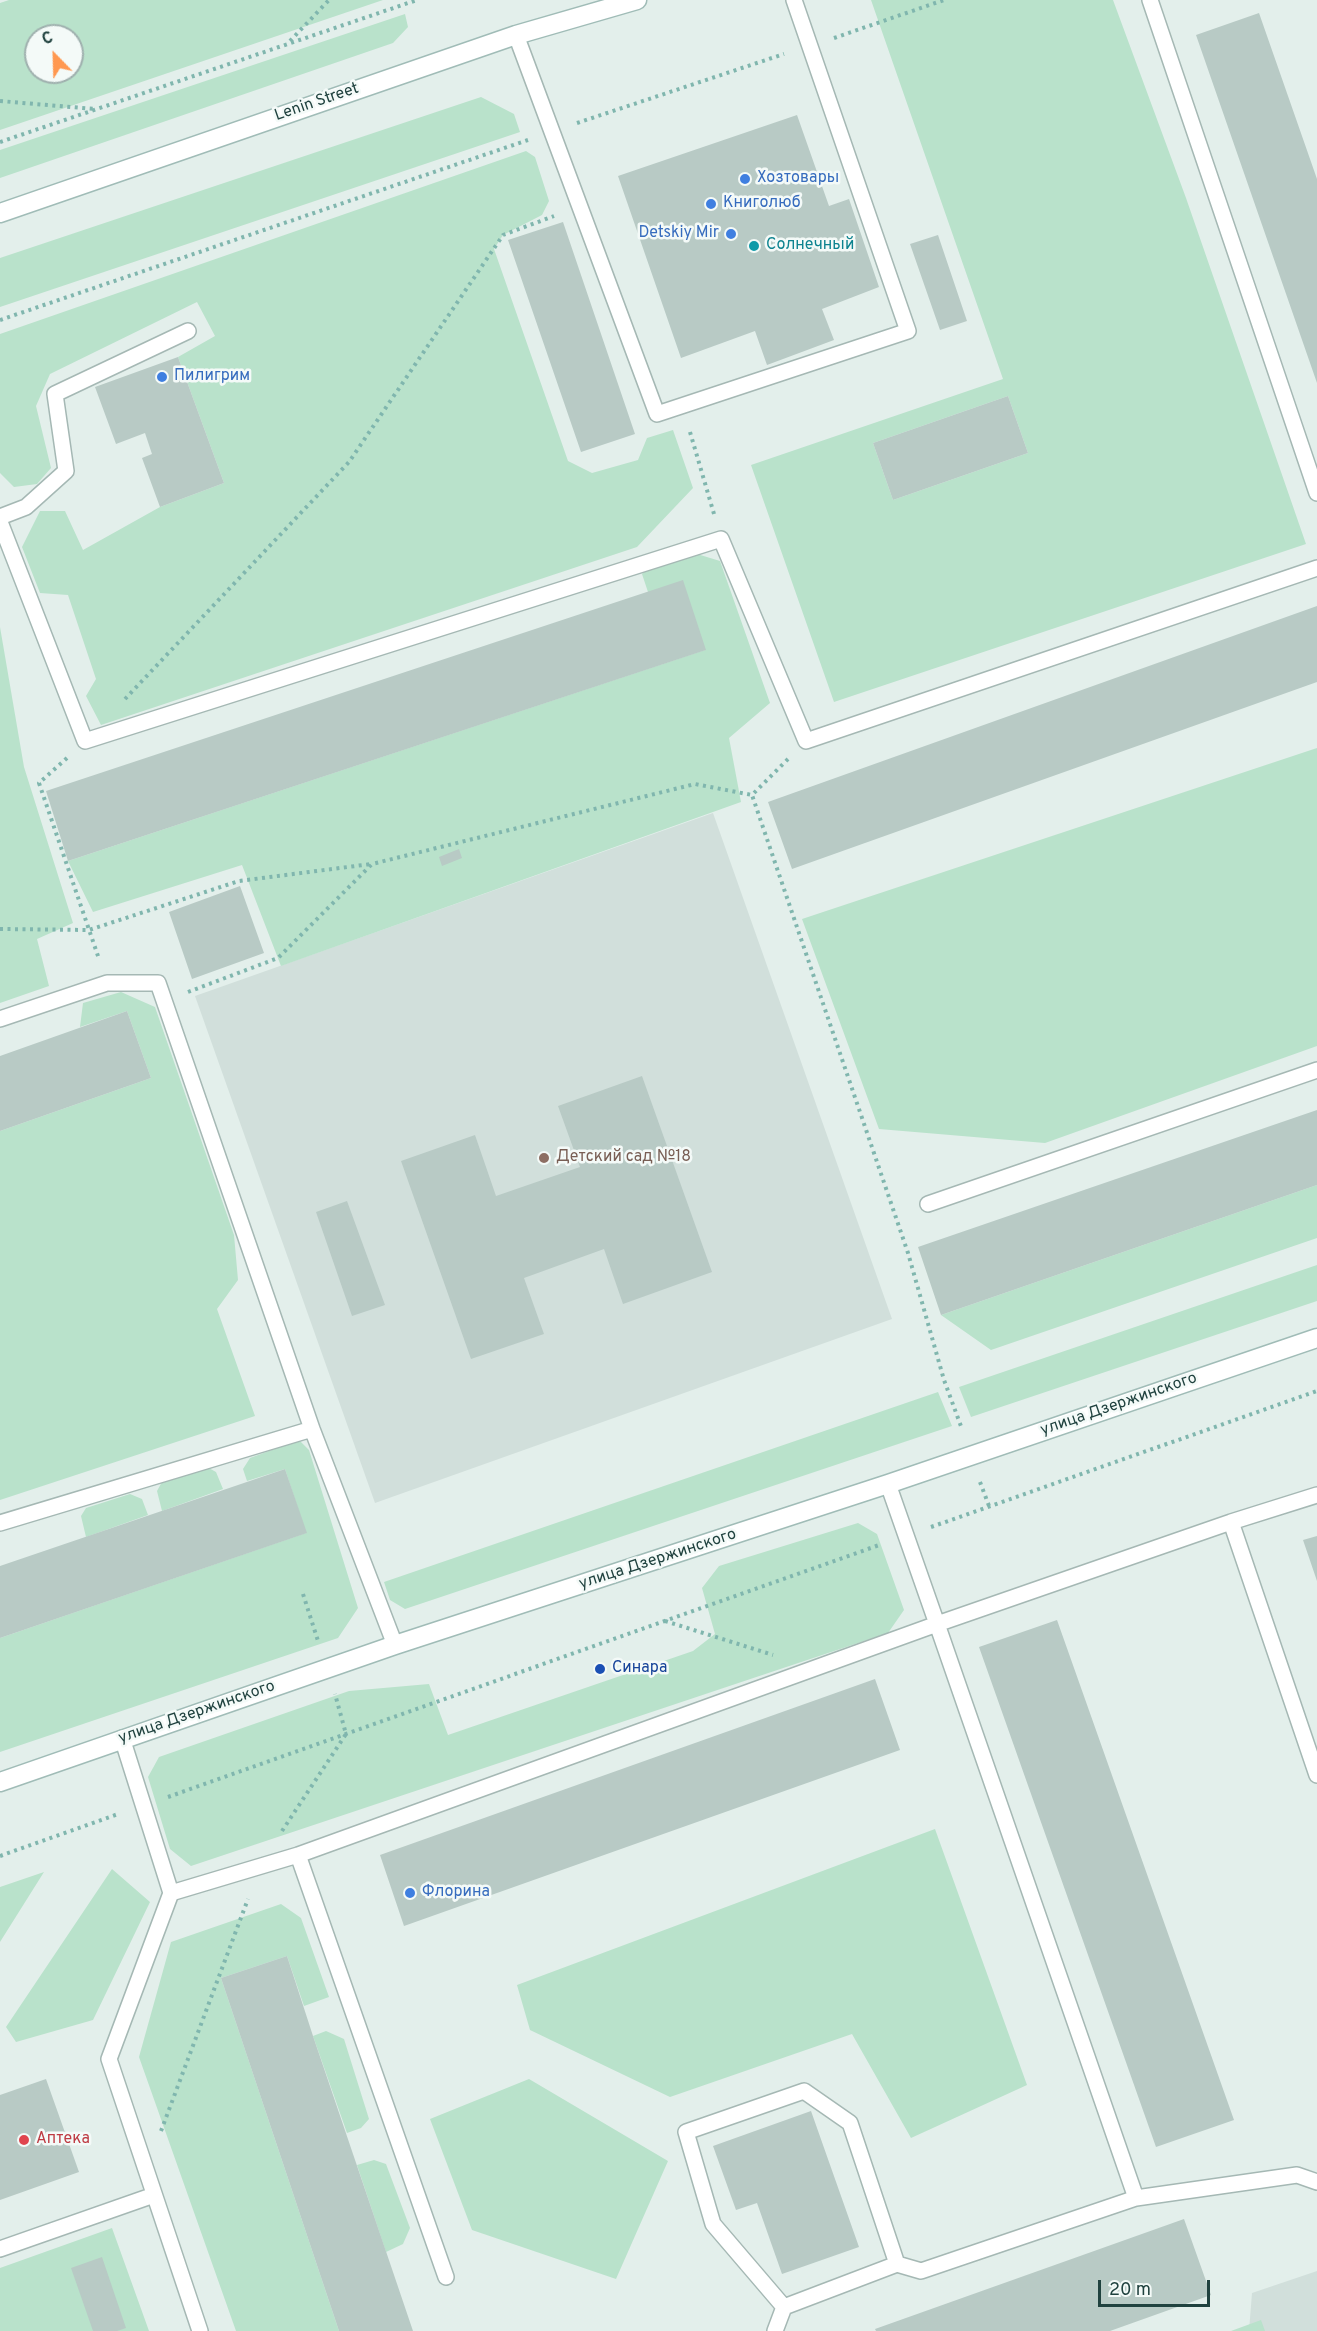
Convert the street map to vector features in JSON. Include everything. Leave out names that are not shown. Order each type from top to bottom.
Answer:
[{"type":"street","name":"Lenin Street","points":[[0,213],[516,35],[636,0]]},
{"type":"street","name":"улица Дзержинского","points":[[0,1782],[395,1645],[888,1484],[1317,1338]]},
{"type":"lane","points":[[516,35],[657,414],[908,331],[794,0]]},
{"type":"lane","points":[[1150,0],[1317,493]]},
{"type":"lane","points":[[0,517],[26,507],[66,471],[56,394],[188,331]]},
{"type":"lane","points":[[0,522],[85,741],[721,539],[806,741],[1317,568]]},
{"type":"lane","points":[[0,1019],[107,983],[158,983],[312,1429],[395,1645]]},
{"type":"lane","points":[[928,1204],[1317,1070]]},
{"type":"lane","points":[[0,1523],[312,1429]]},
{"type":"lane","points":[[888,1484],[1136,2198]]},
{"type":"lane","points":[[171,1893],[298,1855],[937,1624],[1231,1522],[1317,1495]]},
{"type":"lane","points":[[1231,1522],[1317,1775]]},
{"type":"lane","points":[[122,1738],[171,1893],[109,2060],[200,2331]]},
{"type":"lane","points":[[298,1855],[446,2277]]},
{"type":"lane","points":[[784,2307],[713,2224],[686,2132],[804,2091],[850,2123],[897,2264]]},
{"type":"lane","points":[[775,2331],[784,2307],[897,2264],[921,2271],[1136,2198],[1297,2175],[1317,2182]]},
{"type":"lane","points":[[0,2249],[154,2195]]},
{"type":"path","points":[[288,44],[329,0]]},
{"type":"path","points":[[0,142],[417,0]]},
{"type":"path","points":[[0,320],[944,0]]},
{"type":"path","points":[[0,101],[97,109]]},
{"type":"path","points":[[117,708],[349,462],[503,235],[580,207]]},
{"type":"path","points":[[683,405],[721,539]]},
{"type":"path","points":[[85,741],[39,783],[107,983]]},
{"type":"path","points":[[753,795],[806,741]]},
{"type":"path","points":[[0,930],[89,930],[239,880],[372,864],[695,784],[753,795]]},
{"type":"path","points":[[753,795],[908,1253],[944,1380]]},
{"type":"path","points":[[164,1002],[278,958],[372,864]]},
{"type":"path","points":[[0,1856],[1317,1391]]},
{"type":"path","points":[[146,2172],[260,1866],[346,1734],[303,1594]]},
{"type":"path","points":[[665,1621],[816,1668]]},
{"type":"shaded area","name":"Детский сад №18","points":[[713,813],[892,1319],[375,1503],[195,996]]},
{"type":"shaded area","points":[[1317,2271],[1317,2331],[1249,2331],[1252,2293]]},
{"type":"green space","points":[[9,0],[383,0],[0,130],[0,3]]},
{"type":"green space","points":[[871,0],[1113,0],[1186,198],[1306,544],[834,702],[751,465],[1003,379]],"holes":[[[1008,396],[1028,453],[893,500],[873,443]]]},
{"type":"green space","points":[[405,14],[408,27],[393,43],[0,178],[0,150]]},
{"type":"green space","points":[[481,97],[514,114],[520,132],[0,307],[0,258]]},
{"type":"green space","points":[[526,151],[535,157],[549,201],[542,215],[503,235],[494,249],[568,461],[592,473],[638,460],[647,438],[673,430],[693,488],[637,547],[101,725],[86,696],[96,679],[68,595],[40,593],[22,547],[40,511],[65,511],[83,550],[160,507],[224,483],[178,357],[215,336],[197,302],[50,374],[36,406],[51,468],[37,484],[14,487],[0,473],[0,334]]},
{"type":"green space","points":[[697,554],[720,561],[770,703],[729,738],[741,802],[281,966],[242,865],[93,912],[68,861],[705,650],[648,592],[642,574],[649,566]]},
{"type":"green space","points":[[0,627],[24,767],[73,923],[37,939],[49,986],[0,1003]]},
{"type":"green space","points":[[1317,748],[1317,1046],[1045,1143],[879,1129],[802,919]]},
{"type":"green space","points":[[121,992],[155,1007],[234,1235],[238,1280],[217,1309],[255,1416],[0,1500],[0,1131],[151,1078],[127,1011],[80,1027],[83,1003]]},
{"type":"green space","points":[[1317,1185],[1317,1238],[991,1350],[941,1315]]},
{"type":"green space","points":[[1317,1265],[1317,1301],[971,1417],[959,1387]]},
{"type":"green space","points":[[938,1392],[952,1426],[405,1609],[390,1600],[384,1582]]},
{"type":"green space","points":[[299,1440],[309,1450],[358,1608],[338,1638],[0,1752],[0,1638],[306,1533],[285,1469],[247,1481],[243,1469],[250,1458]]},
{"type":"green space","points":[[207,1467],[216,1472],[223,1489],[162,1511],[157,1491],[163,1480]]},
{"type":"green space","points":[[130,1494],[142,1499],[148,1515],[86,1537],[81,1516],[86,1508]]},
{"type":"green space","points":[[858,1523],[877,1534],[904,1610],[888,1633],[191,1866],[170,1849],[148,1777],[159,1757],[349,1691],[429,1684],[448,1735],[693,1651],[715,1634],[702,1588],[719,1566]]},
{"type":"green space","points":[[935,1829],[1027,2085],[911,2138],[852,2034],[670,2097],[530,2030],[517,1985]]},
{"type":"green space","points":[[112,1869],[150,1902],[93,2020],[16,2042],[6,2027]]},
{"type":"green space","points":[[44,1872],[0,1942],[0,1887]]},
{"type":"green space","points":[[281,1904],[301,1918],[329,1997],[304,2006],[287,1956],[221,1978],[339,2331],[236,2331],[139,2057],[171,1942]]},
{"type":"green space","points":[[326,2031],[344,2039],[369,2119],[361,2128],[347,2133],[313,2036]]},
{"type":"green space","points":[[529,2079],[668,2161],[616,2279],[472,2230],[430,2119]]},
{"type":"green space","points":[[374,2160],[386,2164],[410,2228],[403,2244],[386,2252],[357,2165]]},
{"type":"green space","points":[[112,2228],[149,2331],[0,2331],[0,2268]]},
{"type":"green space","points":[[1261,2320],[1265,2331],[1231,2331]]},
{"type":"building","points":[[1259,13],[1317,179],[1317,383],[1196,35]]},
{"type":"building","name":"Солнечный","points":[[797,115],[829,206],[849,199],[879,287],[822,309],[834,340],[767,365],[755,331],[681,358],[618,176]]},
{"type":"building","points":[[563,222],[635,434],[581,452],[508,240]]},
{"type":"building","points":[[938,235],[967,321],[940,330],[910,244]]},
{"type":"building","points":[[178,357],[224,483],[160,507],[142,458],[152,454],[145,433],[116,444],[95,387]]},
{"type":"building","points":[[1008,396],[1028,453],[893,500],[873,443]]},
{"type":"building","points":[[683,580],[706,650],[68,861],[46,791]]},
{"type":"building","points":[[1317,606],[1317,682],[792,869],[768,802]]},
{"type":"building","points":[[459,849],[462,858],[442,866],[439,857]]},
{"type":"building","points":[[240,886],[264,953],[192,979],[169,912]]},
{"type":"building","points":[[127,1011],[151,1078],[0,1131],[0,1056]]},
{"type":"building","points":[[642,1076],[712,1272],[623,1304],[604,1249],[524,1278],[544,1334],[471,1359],[401,1161],[475,1135],[496,1196],[580,1167],[558,1106]]},
{"type":"building","points":[[1317,1110],[1317,1185],[941,1315],[918,1247]]},
{"type":"building","points":[[347,1201],[385,1305],[352,1316],[316,1212]]},
{"type":"building","points":[[285,1469],[307,1533],[0,1638],[0,1566]]},
{"type":"building","points":[[1317,1536],[1317,1581],[1303,1540]]},
{"type":"building","points":[[1057,1620],[1234,2120],[1156,2147],[979,1647]]},
{"type":"building","points":[[875,1679],[900,1750],[404,1926],[380,1855]]},
{"type":"building","points":[[287,1956],[413,2331],[339,2331],[221,1978]]},
{"type":"building","points":[[46,2079],[79,2172],[0,2200],[0,2095]]},
{"type":"building","points":[[811,2111],[859,2247],[782,2274],[757,2203],[736,2210],[713,2146]]},
{"type":"building","points":[[1184,2219],[1211,2295],[1110,2331],[876,2331],[875,2329]]},
{"type":"building","points":[[102,2257],[126,2328],[117,2331],[93,2331],[71,2268]]},
{"type":"place","name":"Хозтовары","points":[[745,179]]},
{"type":"place","name":"Книголюб","points":[[711,204]]},
{"type":"place","name":"Detskiy Mir","points":[[731,234]]},
{"type":"place","name":"Солнечный","points":[[754,246]]},
{"type":"place","name":"Пилигрим","points":[[162,377]]},
{"type":"place","name":"Детский сад №18","points":[[544,1158]]},
{"type":"place","name":"Синара","points":[[600,1669]]},
{"type":"place","name":"Флорина","points":[[410,1893]]},
{"type":"place","name":"Аптека","points":[[24,2140]]}]
